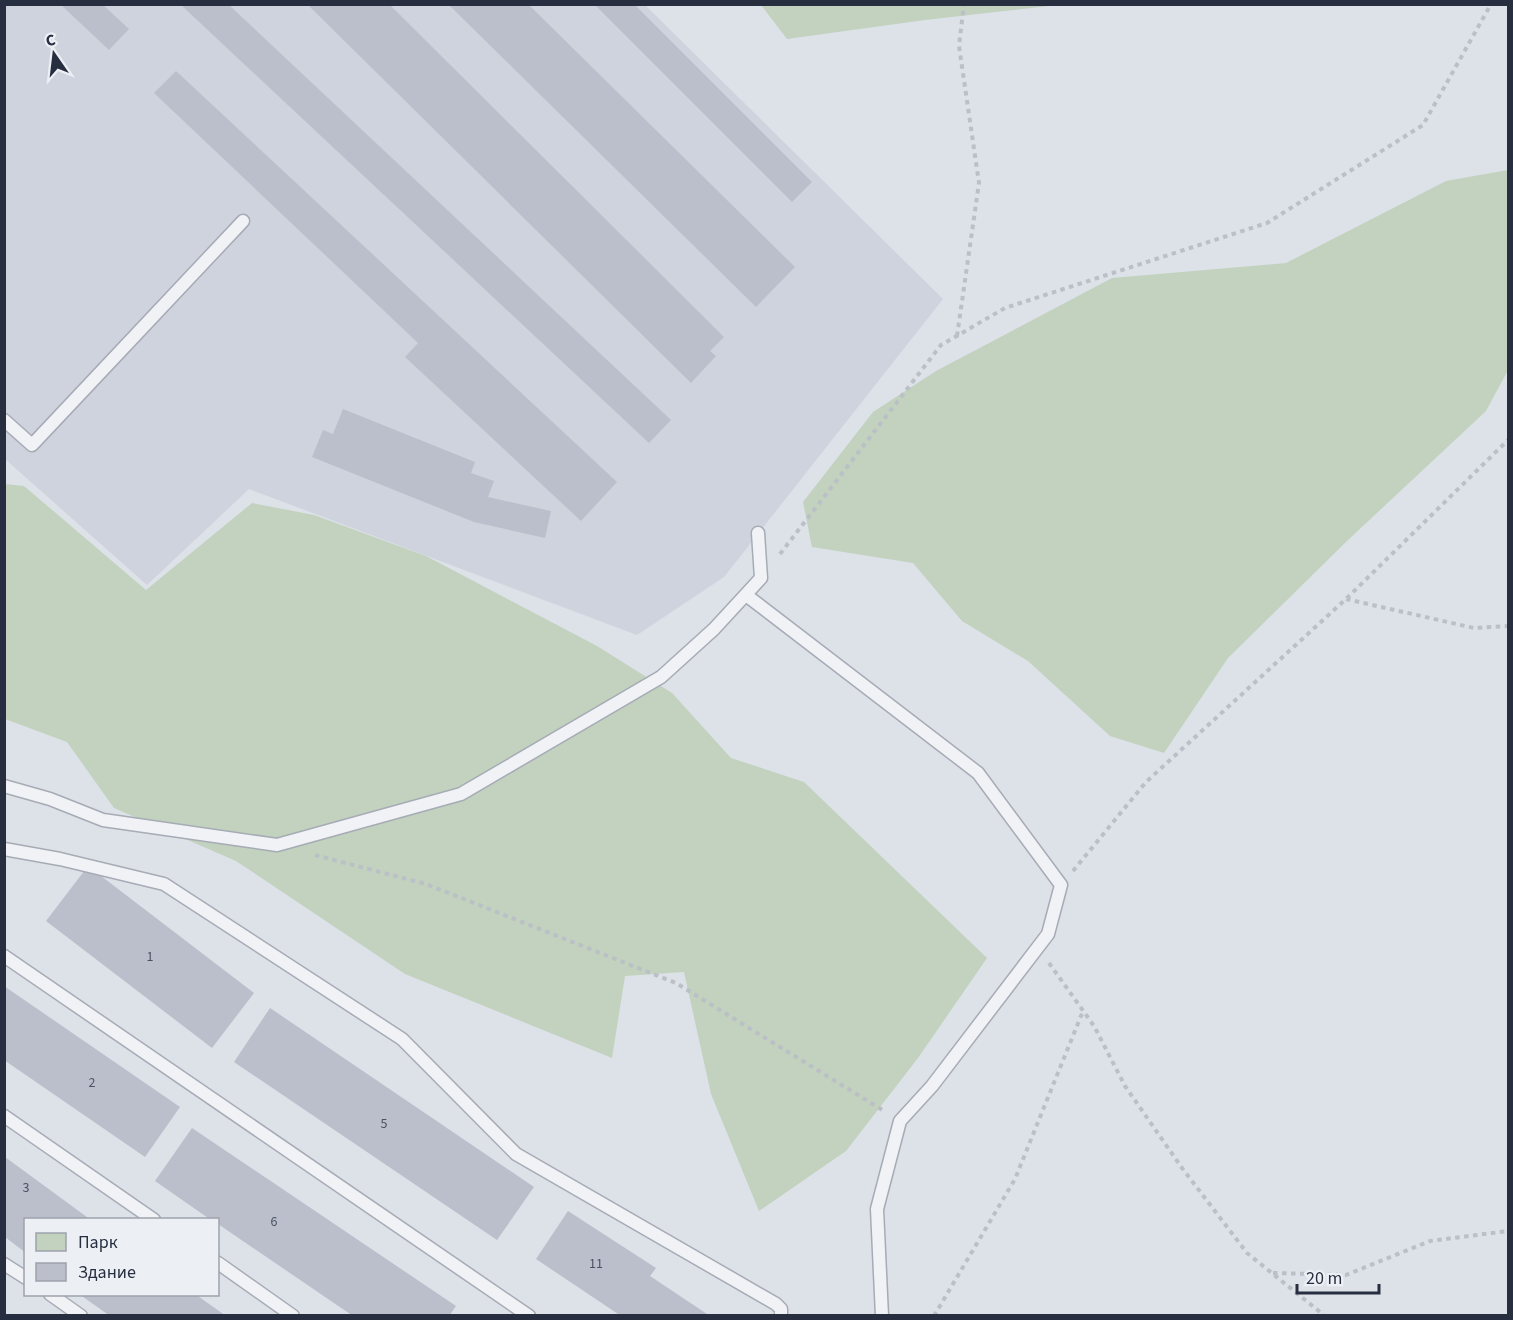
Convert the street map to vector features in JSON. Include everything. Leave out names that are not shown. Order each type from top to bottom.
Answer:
[{"type":"lane","points":[[4,420],[32,445],[243,221]]},
{"type":"lane","points":[[4,786],[103,820],[277,845],[461,794],[661,677],[714,629],[761,578],[758,533]]},
{"type":"lane","points":[[746,595],[978,772],[1061,885],[1048,934],[932,1086],[900,1121],[877,1209],[882,1316]]},
{"type":"lane","points":[[4,849],[60,859],[164,884],[402,1039],[516,1154],[776,1304],[781,1310],[781,1316]]},
{"type":"lane","points":[[4,956],[529,1316]]},
{"type":"lane","points":[[4,1116],[151,1218]]},
{"type":"lane","points":[[4,1264],[24,1277]]},
{"type":"lane","points":[[219,1264],[293,1316]]},
{"type":"lane","points":[[53,1296],[81,1316]]},
{"type":"path","points":[[956,336],[980,183],[959,46],[964,4]]},
{"type":"path","points":[[761,578],[940,345],[1005,308],[1267,223],[1423,125],[1491,4]]},
{"type":"path","points":[[1061,885],[1146,782],[1346,599],[1509,440]]},
{"type":"path","points":[[1346,599],[1474,628],[1509,626]]},
{"type":"path","points":[[311,854],[426,884],[676,983],[900,1121]]},
{"type":"path","points":[[1038,948],[1094,1026],[1125,1086],[1182,1168],[1247,1253],[1325,1316]]},
{"type":"path","points":[[934,1316],[1015,1179],[1083,1011]]},
{"type":"path","points":[[1273,1274],[1346,1275],[1430,1241],[1509,1231]]},
{"type":"path","points":[[1314,1307],[1316,1316]]},
{"type":"shaded area","points":[[5,5],[645,5],[943,299],[724,577],[637,635],[249,489],[147,585],[5,459]]},
{"type":"green space","points":[[761,5],[1057,5],[787,39]]},
{"type":"green space","points":[[1508,170],[1508,370],[1486,411],[1348,540],[1228,658],[1164,753],[1110,736],[1028,661],[962,621],[913,563],[812,547],[803,502],[873,412],[936,371],[1112,278],[1286,263],[1446,181]]},
{"type":"green space","points":[[4,484],[24,486],[146,590],[252,503],[314,515],[426,556],[597,646],[672,693],[731,758],[804,782],[987,958],[918,1058],[846,1151],[759,1211],[711,1094],[684,972],[625,976],[612,1058],[405,974],[236,861],[114,808],[67,742],[5,719]]},
{"type":"building","points":[[60,4],[102,4],[129,29],[109,50]]},
{"type":"building","points":[[180,4],[228,4],[671,420],[649,443]]},
{"type":"building","points":[[307,4],[389,4],[724,337],[710,351],[716,356],[691,383]]},
{"type":"building","points":[[448,4],[528,4],[795,267],[756,307]]},
{"type":"building","points":[[594,4],[634,4],[812,182],[792,202]]},
{"type":"building","points":[[176,71],[617,482],[581,521],[405,357],[418,343],[154,93]]},
{"type":"building","points":[[343,409],[475,462],[471,473],[494,481],[488,497],[551,511],[545,538],[474,522],[312,457],[323,430],[333,434]]},
{"type":"building","points":[[88,866],[254,993],[212,1048],[46,921]]},
{"type":"building","points":[[4,986],[180,1107],[145,1157],[4,1060]]},
{"type":"building","points":[[270,1008],[534,1187],[497,1240],[234,1062]]},
{"type":"building","points":[[192,1128],[456,1306],[449,1316],[353,1316],[219,1225],[219,1218],[208,1218],[155,1181]]},
{"type":"building","points":[[5,1157],[88,1218],[24,1218],[24,1251],[5,1237]]},
{"type":"building","points":[[568,1211],[656,1268],[650,1276],[710,1316],[621,1316],[536,1259]]},
{"type":"building","points":[[82,1296],[198,1296],[226,1316],[110,1316]]}]
